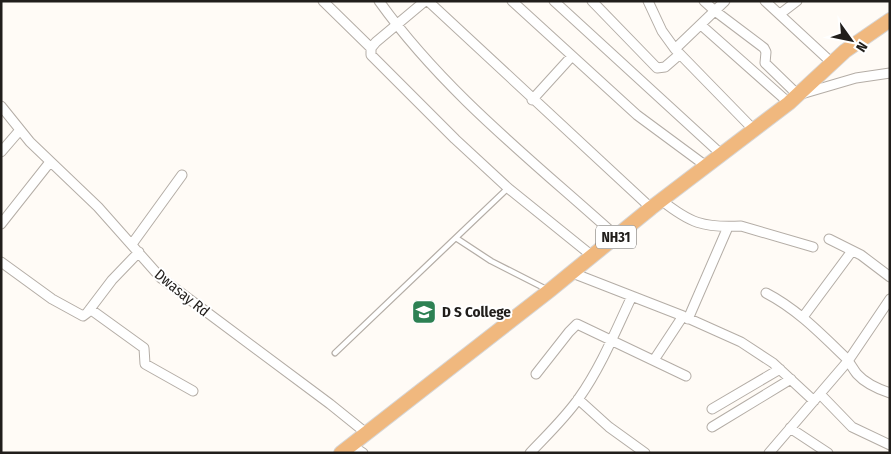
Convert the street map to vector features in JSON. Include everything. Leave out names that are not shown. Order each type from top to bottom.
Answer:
[{"type":"highway","name":"NH31","points":[[346,449],[549,291],[656,204],[793,99],[831,62],[890,20]]},
{"type":"street","points":[[323,1],[371,48],[371,55],[455,139],[508,188],[592,256]]},
{"type":"street","points":[[379,1],[397,26],[463,98],[616,236]]},
{"type":"street","points":[[371,48],[426,1],[532,100],[656,204],[693,222],[728,227],[741,226],[814,247]]},
{"type":"street","points":[[512,1],[637,115],[706,166]]},
{"type":"street","points":[[554,1],[721,154]]},
{"type":"street","points":[[592,1],[657,68],[665,66],[725,1]]},
{"type":"street","points":[[648,1],[662,31],[677,52],[753,129]]},
{"type":"street","points":[[704,1],[764,48],[766,52],[765,63],[793,99]]},
{"type":"street","points":[[765,1],[831,62]]},
{"type":"street","points":[[780,14],[797,1]]},
{"type":"street","points":[[701,25],[793,99]]},
{"type":"street","points":[[532,100],[572,56]]},
{"type":"street","points":[[793,99],[856,78],[890,73]]},
{"type":"street","name":"Dwasay Rd","points":[[1,106],[20,130],[50,162],[98,207],[161,278],[366,433]]},
{"type":"street","points":[[1,152],[20,130]]},
{"type":"street","points":[[1,224],[50,162]]},
{"type":"street","points":[[132,244],[182,175]]},
{"type":"street","points":[[654,360],[685,317],[728,227]]},
{"type":"street","points":[[830,240],[861,255],[890,277]]},
{"type":"street","points":[[803,317],[852,251]]},
{"type":"street","points":[[1,262],[52,299],[81,316],[90,309],[112,280],[139,252]]},
{"type":"street","points":[[570,272],[685,317],[741,342],[817,397],[852,427],[890,446]]},
{"type":"street","points":[[766,293],[784,302],[803,317],[848,361],[858,375],[867,382],[890,393]]},
{"type":"street","points":[[531,453],[578,400],[598,368],[632,296]]},
{"type":"street","points":[[769,453],[848,361],[889,301]]},
{"type":"street","points":[[90,309],[144,348],[143,359],[145,364],[193,391]]},
{"type":"street","points":[[536,374],[577,324],[686,376]]},
{"type":"street","points":[[712,409],[780,369]]},
{"type":"street","points":[[712,427],[790,379]]},
{"type":"street","points":[[578,400],[609,427],[645,453]]},
{"type":"street","points":[[790,428],[828,453]]},
{"type":"street","points":[[346,449],[363,453]]},
{"type":"lane","points":[[335,353],[508,188]]},
{"type":"lane","points":[[456,238],[491,261],[549,291]]},
{"type":"place","name":"D S College","points":[[424,312]]}]
